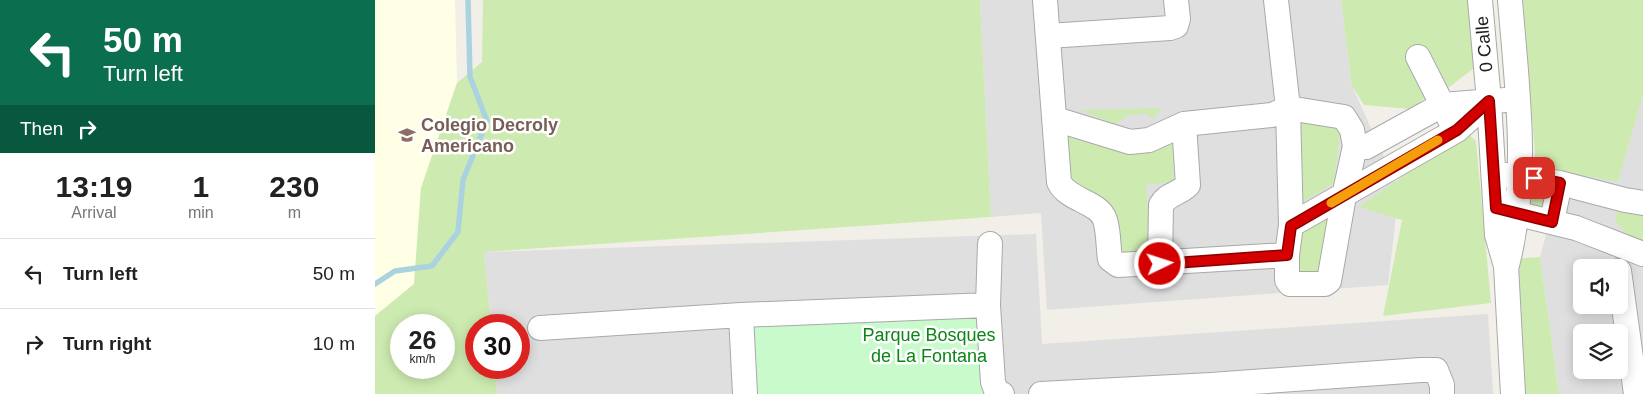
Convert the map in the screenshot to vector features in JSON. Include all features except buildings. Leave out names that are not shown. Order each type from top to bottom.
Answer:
[{"type":"street","points":[[1045,0],[1059,182],[1063,191],[1098,210],[1105,220],[1110,259],[1119,265],[1287,255]]},
{"type":"street","points":[[1048,36],[1169,28],[1176,26],[1178,19],[1176,0]]},
{"type":"street","points":[[1055,119],[1130,142],[1149,140],[1184,124],[1272,115],[1288,108],[1344,117],[1352,130],[1355,146],[1329,281],[1325,284],[1290,284],[1287,280],[1287,255],[1291,226],[1288,108],[1276,0]]},
{"type":"street","name":"0 Calle","points":[[1480,0],[1493,174],[1506,210]]},
{"type":"street","name":"0 Calle","points":[[1510,0],[1518,99],[1521,154],[1520,176],[1497,235],[1507,266],[1513,394]]},
{"type":"street","points":[[1418,57],[1457,130]]},
{"type":"street","points":[[1355,146],[1366,147],[1442,105],[1518,99]]},
{"type":"street","points":[[1291,226],[1457,130],[1489,101]]},
{"type":"street","points":[[1160,264],[1161,205],[1165,198],[1181,191],[1188,185],[1184,124]]},
{"type":"street","points":[[1405,126],[1421,150]]},
{"type":"street","points":[[1493,174],[1520,176],[1560,183],[1643,203]]},
{"type":"street","points":[[1552,222],[1560,183]]},
{"type":"street","points":[[1506,210],[1576,228],[1643,254]]},
{"type":"street","points":[[1615,243],[1617,259]]},
{"type":"street","points":[[989,244],[988,305],[993,382],[997,393],[1001,394]]},
{"type":"street","points":[[540,328],[741,315],[988,305]]},
{"type":"street","points":[[1628,314],[1638,366],[1636,394]]},
{"type":"street","points":[[741,315],[745,394]]},
{"type":"street","points":[[1041,394],[1327,386],[1421,370],[1436,370],[1442,385],[1442,394]]},
{"type":"shaded area","name":"Colegio Decroly Americano","points":[[375,0],[455,0],[457,83],[421,188],[414,284],[375,316]]},
{"type":"shaded area","points":[[980,0],[1341,0],[1352,86],[1399,190],[1388,285],[1047,310],[1041,213],[991,217]]},
{"type":"shaded area","points":[[1643,95],[1643,394],[1559,394],[1540,257],[1563,171],[1618,181]]},
{"type":"shaded area","points":[[1036,234],[1042,344],[1488,314],[1493,394],[497,394],[496,379],[530,379],[530,314],[490,314],[484,252]]},
{"type":"green space","points":[[483,0],[980,0],[991,217],[484,252],[490,314],[465,314],[465,379],[496,379],[497,394],[375,394],[375,316],[414,284],[421,188],[457,83],[482,62]]},
{"type":"green space","points":[[1341,0],[1468,0],[1474,68],[1448,88],[1428,48],[1407,50],[1425,98],[1410,109],[1364,105],[1352,86]]},
{"type":"green space","points":[[1523,0],[1643,0],[1643,95],[1618,182],[1536,167]]},
{"type":"green space","points":[[1162,108],[1153,119],[1148,114],[1129,115],[1115,124],[1079,110]]},
{"type":"green space","points":[[1328,119],[1340,133],[1334,183],[1296,206],[1293,120]]},
{"type":"green space","points":[[1056,125],[1172,133],[1174,182],[1146,185],[1152,256],[1113,258],[1109,210],[1061,173]]},
{"type":"green space","points":[[1468,134],[1476,141],[1491,303],[1383,316],[1402,220],[1359,207],[1457,138]]},
{"type":"green space","points":[[1527,188],[1548,193],[1544,208],[1523,202]]},
{"type":"green space","points":[[1618,208],[1643,214],[1643,246],[1636,244],[1615,221]]},
{"type":"green space","points":[[1330,209],[1317,277],[1297,277],[1298,229]]},
{"type":"green space","points":[[1540,257],[1559,394],[1521,394],[1511,259]]},
{"type":"green space","name":"Parque Bosques de La Fontana","points":[[974,293],[981,387],[1001,386],[1001,394],[758,394],[753,313]]},
{"type":"waterway","points":[[375,284],[395,271],[432,266],[458,232],[463,180],[487,121],[470,77],[468,0]]},
{"type":"slow traffic","points":[[1331,203],[1438,140]]},
{"type":"place","name":"Colegio Decroly Americano","points":[[407,135]]},
{"type":"route","points":[[1160,264],[1287,255],[1291,226],[1457,130],[1489,101],[1496,208],[1552,222],[1560,183],[1534,178]]}]
